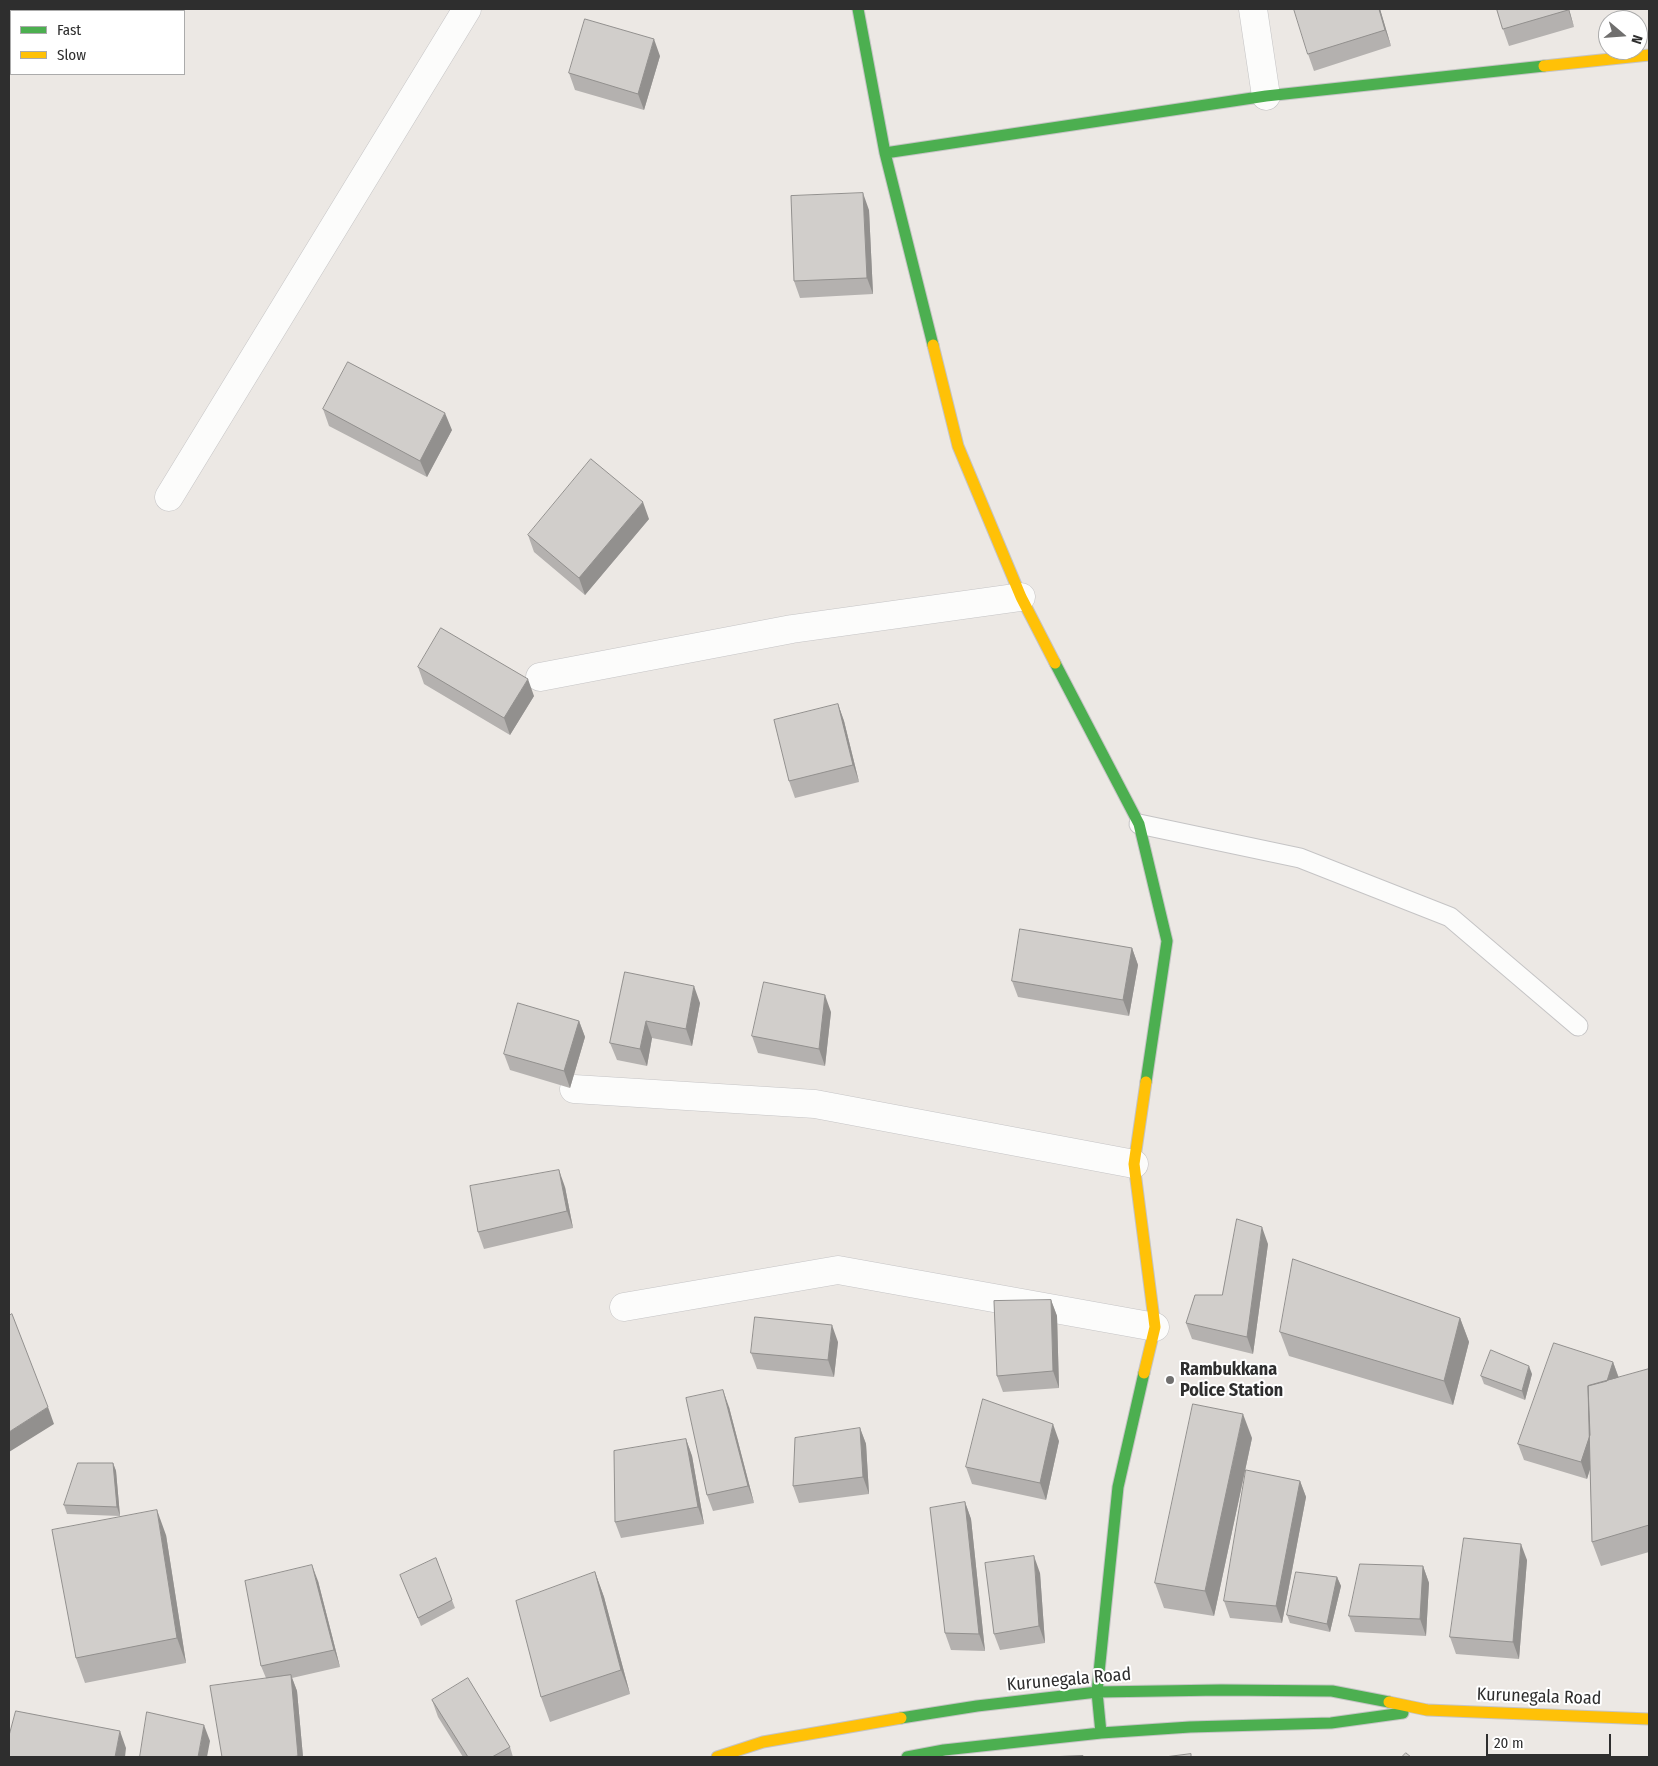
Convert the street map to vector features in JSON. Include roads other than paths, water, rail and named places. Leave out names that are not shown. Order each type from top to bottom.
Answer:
[{"type":"street","points":[[170,497],[467,9]]},
{"type":"street","points":[[858,9],[885,153],[958,446],[1021,597],[1139,824],[1167,941],[1134,1164],[1155,1327],[1118,1487],[1108,1573],[1098,1692],[1101,1733]]},
{"type":"street","points":[[1253,9],[1266,96]]},
{"type":"street","points":[[885,153],[1266,96],[1649,54]]},
{"type":"street","points":[[540,677],[792,629],[1021,597]]},
{"type":"street","points":[[574,1089],[815,1104],[1134,1164]]},
{"type":"street","points":[[624,1307],[838,1270],[1155,1327]]},
{"type":"street","name":"Kurunegala Road","points":[[717,1757],[763,1742],[864,1723],[977,1706],[1098,1692],[1221,1690],[1332,1692],[1427,1710],[1649,1719]]},
{"type":"street","name":"Kurunegala Road","points":[[908,1757],[944,1750],[1101,1733],[1190,1727],[1331,1723],[1427,1710]]},
{"type":"lane","points":[[1139,824],[1300,858],[1450,917],[1578,1026]]},
{"type":"place","name":"Rambukkana Police Station","points":[[1170,1380]]}]
